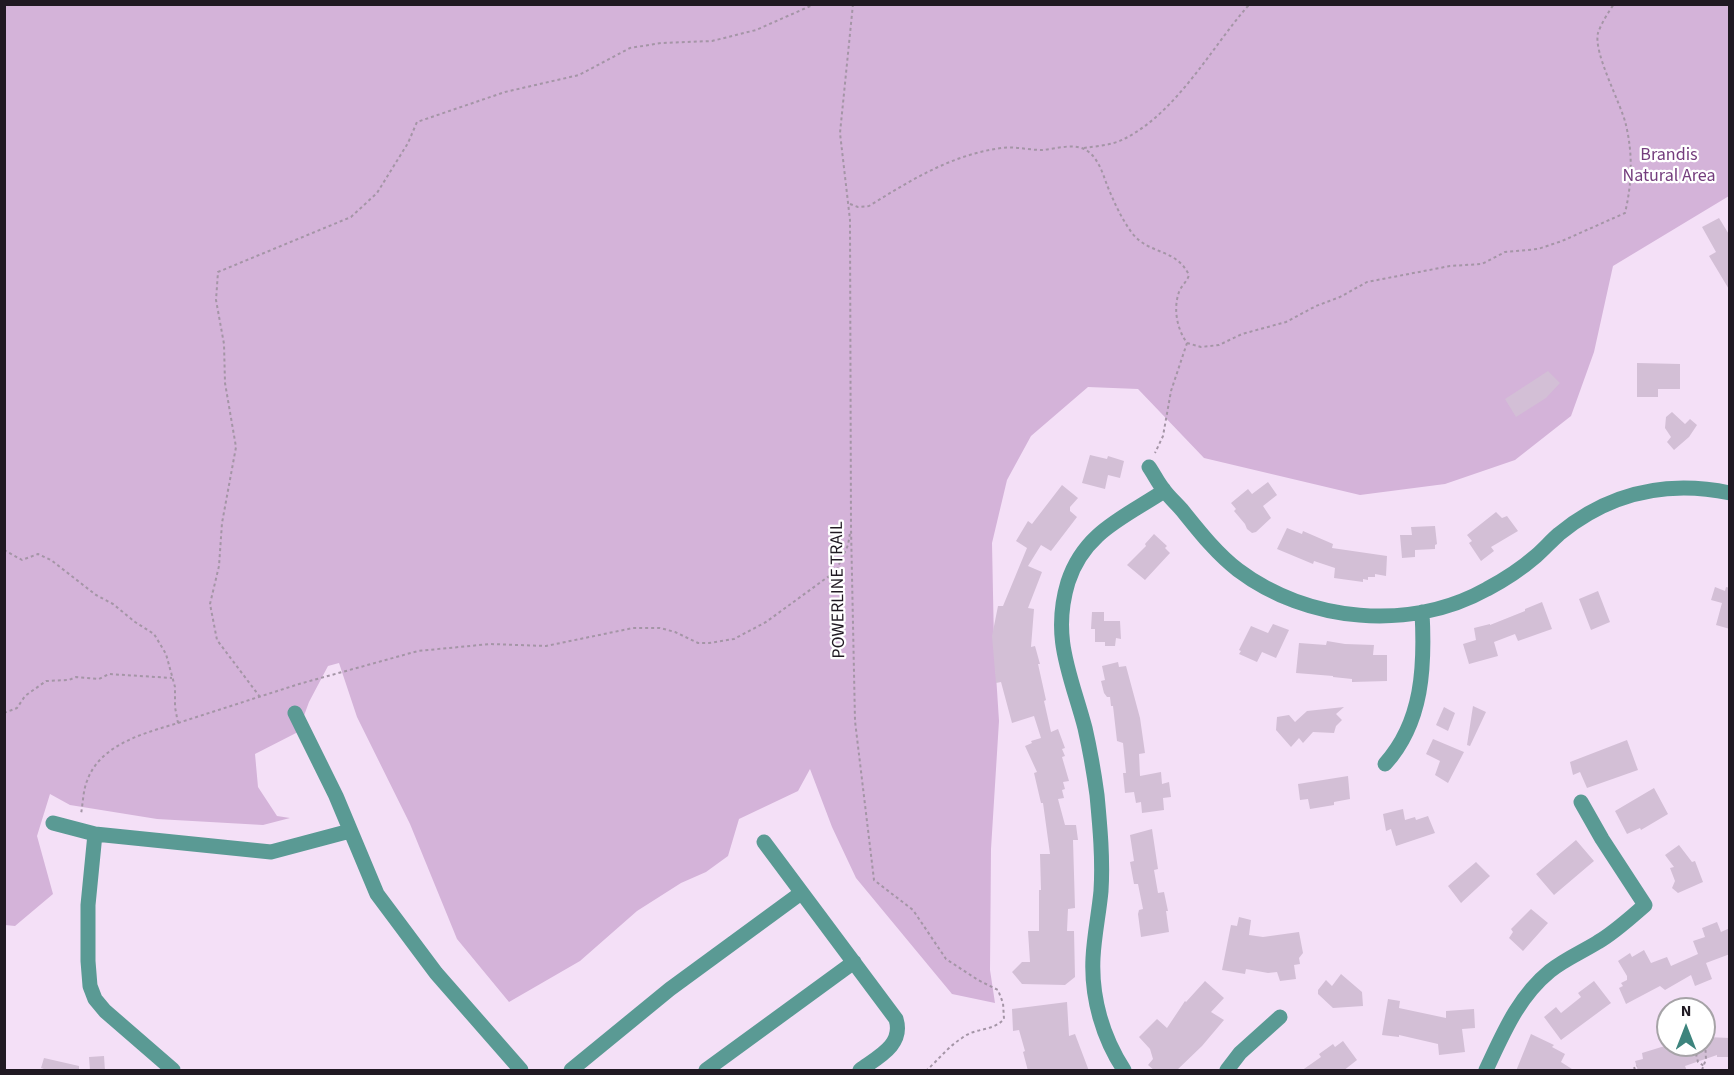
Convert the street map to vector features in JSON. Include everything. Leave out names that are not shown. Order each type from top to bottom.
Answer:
[{"type":"street","points":[[1149,467],[1164,491],[1200,534],[1230,563],[1262,586],[1310,606],[1343,613],[1377,615],[1422,612],[1465,600],[1486,590],[1517,571],[1558,535],[1584,516],[1613,501],[1663,490],[1695,489],[1730,493]]},
{"type":"street","points":[[1124,1071],[1108,1040],[1097,1003],[1093,958],[1101,890],[1101,850],[1097,794],[1087,739],[1066,664],[1061,627],[1063,603],[1069,580],[1089,543],[1116,520],[1164,491]]},
{"type":"street","points":[[1385,764],[1402,742],[1419,696],[1424,651],[1422,612]]},
{"type":"street","points":[[295,713],[336,796],[377,894],[436,973],[521,1071]]},
{"type":"street","points":[[1486,1071],[1508,1021],[1538,982],[1564,961],[1599,941],[1645,905],[1581,802]]},
{"type":"street","points":[[52,824],[95,834],[271,852],[350,831]]},
{"type":"street","points":[[95,834],[88,905],[87,945],[90,986],[95,999],[105,1011],[173,1071]]},
{"type":"street","points":[[764,842],[896,1019],[899,1029],[896,1040],[860,1071]]},
{"type":"street","points":[[571,1071],[670,989],[801,893]]},
{"type":"street","points":[[706,1071],[854,962]]},
{"type":"street","points":[[1227,1071],[1240,1053],[1280,1017]]},
{"type":"path","points":[[260,697],[217,640],[210,604],[219,566],[222,523],[236,447],[225,383],[224,344],[216,300],[218,272],[351,217],[377,193],[408,143],[417,122],[505,92],[579,75],[630,48],[662,43],[712,41],[756,30],[815,4]]},
{"type":"path","name":"POWERLINE TRAIL","points":[[853,4],[840,133],[848,204],[855,721],[874,880],[913,910],[946,959],[998,990],[1003,1003],[1004,1019],[996,1027],[979,1030],[962,1037],[927,1071]]},
{"type":"path","points":[[848,204],[858,207],[868,206],[924,172],[966,154],[1003,147],[1041,150],[1084,148],[1122,140],[1139,130],[1161,111],[1189,81],[1228,28],[1251,4]]},
{"type":"path","points":[[1084,148],[1092,154],[1101,167],[1123,220],[1135,236],[1154,249],[1184,264],[1189,276],[1179,292],[1177,313],[1179,332],[1187,343],[1201,347],[1219,345],[1242,334],[1286,322],[1366,282],[1450,266],[1482,264],[1505,252],[1538,249],[1562,241],[1625,213],[1631,190],[1630,148],[1626,125],[1603,65],[1598,34],[1614,4]]},
{"type":"path","points":[[1149,467],[1163,436],[1171,391],[1187,343]]},
{"type":"path","points":[[81,814],[87,781],[98,762],[117,746],[144,733],[299,684],[429,650],[490,644],[546,646],[633,628],[660,628],[698,643],[734,639],[766,622],[836,571],[848,545],[851,528]]},
{"type":"path","points":[[4,550],[22,560],[38,554],[51,560],[96,595],[113,604],[154,634],[166,654],[175,687],[178,723]]},
{"type":"path","points":[[4,713],[17,708],[25,696],[46,681],[69,680],[76,677],[90,680],[109,674],[172,678]]},
{"type":"path","points":[[1697,1057],[1698,1062],[1704,1066]]},
{"type":"path","points":[[1702,1071],[1704,1057]]},
{"type":"green space","name":"Brandis Natural Area","points":[[5,5],[1729,5],[1729,196],[1613,266],[1594,352],[1571,416],[1515,460],[1445,484],[1360,495],[1204,458],[1138,389],[1088,387],[1031,436],[1007,480],[992,543],[994,644],[999,721],[991,849],[990,970],[995,1003],[952,994],[856,878],[832,827],[810,769],[798,791],[739,819],[728,856],[706,872],[681,883],[637,911],[580,961],[509,1002],[457,939],[410,824],[357,717],[339,663],[328,666],[309,702],[298,732],[255,754],[258,787],[277,816],[290,818],[263,825],[157,819],[70,805],[50,794],[37,836],[53,894],[15,926],[5,925]]},
{"type":"building","points":[[1719,218],[1730,236],[1730,291],[1709,256],[1716,252],[1702,227]]},
{"type":"building","points":[[1637,363],[1680,364],[1680,389],[1658,389],[1658,397],[1637,397]]},
{"type":"building","points":[[1548,371],[1560,383],[1546,398],[1516,417],[1505,399]]},
{"type":"building","points":[[1672,412],[1685,424],[1690,419],[1697,425],[1689,437],[1674,450],[1667,442],[1671,437],[1665,428],[1666,417]]},
{"type":"building","points":[[1090,455],[1107,459],[1108,456],[1124,461],[1120,478],[1108,475],[1105,489],[1082,483]]},
{"type":"building","points":[[1268,482],[1277,495],[1263,506],[1271,518],[1252,533],[1234,511],[1236,509],[1231,503],[1248,489],[1252,494]]},
{"type":"building","points":[[1062,485],[1078,498],[1070,507],[1070,511],[1077,517],[1051,551],[1041,545],[1028,566],[1042,572],[1028,608],[1034,609],[1031,647],[1035,646],[1040,664],[1038,664],[1051,732],[1058,729],[1065,748],[1062,749],[1065,756],[1062,757],[1069,781],[1063,782],[1064,798],[1058,799],[1065,825],[1076,825],[1078,840],[1073,840],[1075,908],[1068,909],[1067,931],[1074,931],[1075,977],[1065,985],[1022,984],[1012,972],[1022,962],[1030,962],[1028,931],[1039,931],[1040,854],[1050,854],[1043,803],[1041,803],[1034,773],[1037,772],[1025,746],[1041,738],[1034,716],[1012,723],[1001,682],[996,683],[992,636],[998,606],[1003,606],[1027,548],[1016,541],[1028,521],[1032,524]]},
{"type":"building","points":[[1496,512],[1502,518],[1507,516],[1518,531],[1491,547],[1494,551],[1481,561],[1469,543],[1472,541],[1467,535]]},
{"type":"building","points":[[1435,526],[1437,544],[1435,549],[1415,550],[1415,557],[1402,558],[1400,535],[1412,535],[1411,527]]},
{"type":"building","points":[[1287,528],[1302,534],[1303,531],[1333,544],[1332,548],[1387,556],[1386,576],[1375,574],[1375,577],[1368,577],[1368,580],[1363,579],[1363,582],[1334,578],[1335,568],[1314,561],[1313,564],[1277,549]]},
{"type":"building","points":[[1154,534],[1167,546],[1165,548],[1170,553],[1145,580],[1127,565],[1146,546],[1145,544]]},
{"type":"building","points":[[1715,587],[1725,591],[1726,587],[1730,588],[1730,629],[1716,625],[1722,603],[1711,600]]},
{"type":"building","points":[[1598,591],[1610,622],[1591,630],[1579,599]]},
{"type":"building","points":[[1542,602],[1552,629],[1518,641],[1515,634],[1494,642],[1498,656],[1469,664],[1463,644],[1476,640],[1474,628],[1490,625]]},
{"type":"building","points":[[1092,612],[1104,612],[1104,621],[1120,621],[1121,639],[1116,638],[1115,646],[1105,646],[1105,642],[1095,642],[1095,629],[1091,629]]},
{"type":"building","points":[[1273,624],[1289,630],[1276,658],[1262,652],[1257,662],[1239,654],[1251,626],[1268,633]]},
{"type":"building","points":[[1327,641],[1374,645],[1373,655],[1387,655],[1387,681],[1352,682],[1352,679],[1296,673],[1299,643],[1326,645]]},
{"type":"building","points":[[1118,662],[1119,667],[1126,666],[1140,718],[1145,753],[1139,754],[1140,776],[1161,772],[1162,784],[1169,782],[1171,797],[1163,798],[1164,810],[1142,813],[1141,802],[1136,803],[1134,792],[1125,793],[1123,743],[1117,741],[1113,706],[1111,706],[1110,697],[1104,693],[1101,681],[1105,680],[1102,666]]},
{"type":"building","points":[[1473,706],[1486,712],[1470,746],[1467,745]]},
{"type":"building","points":[[1344,707],[1336,714],[1342,720],[1336,726],[1334,733],[1313,732],[1303,743],[1299,738],[1291,747],[1276,730],[1277,717],[1289,715],[1295,722],[1307,711]]},
{"type":"building","points":[[1444,707],[1455,713],[1448,731],[1436,725]]},
{"type":"building","points":[[1433,739],[1464,752],[1448,783],[1435,775],[1440,761],[1426,754]]},
{"type":"building","points":[[1627,740],[1638,770],[1587,788],[1580,772],[1573,775],[1570,762]]},
{"type":"building","points":[[1348,776],[1350,799],[1334,802],[1334,805],[1310,809],[1308,799],[1300,800],[1298,784]]},
{"type":"building","points":[[1654,788],[1668,814],[1641,830],[1640,828],[1627,834],[1615,811]]},
{"type":"building","points":[[1403,809],[1405,820],[1415,817],[1416,820],[1428,816],[1435,833],[1396,846],[1391,829],[1386,831],[1383,814]]},
{"type":"building","points":[[1152,829],[1158,869],[1154,870],[1158,893],[1164,892],[1169,932],[1141,937],[1138,914],[1139,910],[1143,909],[1138,884],[1134,884],[1130,862],[1134,861],[1130,835]]},
{"type":"building","points":[[1576,840],[1594,861],[1554,895],[1536,874]]},
{"type":"building","points":[[1679,845],[1692,862],[1695,861],[1703,882],[1678,893],[1672,888],[1675,881],[1670,868],[1674,867],[1665,855]]},
{"type":"building","points":[[1476,862],[1490,876],[1461,903],[1448,886]]},
{"type":"building","points":[[1531,909],[1548,923],[1523,951],[1509,938],[1513,932],[1511,929]]},
{"type":"building","points":[[1239,917],[1251,920],[1249,935],[1263,937],[1299,932],[1303,953],[1299,958],[1300,964],[1294,965],[1296,979],[1280,981],[1277,972],[1268,973],[1246,969],[1245,974],[1222,970],[1231,925],[1237,926]]},
{"type":"building","points":[[1717,922],[1721,932],[1730,928],[1730,954],[1706,963],[1712,979],[1695,986],[1691,975],[1665,990],[1660,986],[1626,1004],[1619,988],[1623,986],[1621,983],[1627,980],[1627,976],[1618,961],[1630,953],[1632,957],[1644,950],[1651,963],[1667,957],[1671,966],[1698,954],[1693,941],[1705,937],[1702,928]]},
{"type":"building","points":[[1341,974],[1362,992],[1363,1006],[1333,1008],[1318,994],[1318,990],[1326,980],[1332,986]]},
{"type":"building","points":[[1205,981],[1224,998],[1211,1012],[1224,1020],[1176,1071],[1164,1069],[1155,1071],[1148,1065],[1153,1059],[1150,1049],[1139,1037],[1157,1019],[1167,1028],[1185,1001]]},
{"type":"building","points":[[1594,981],[1611,1003],[1561,1040],[1544,1017],[1556,1007],[1561,1013],[1581,997],[1578,993]]},
{"type":"building","points":[[1388,999],[1400,1001],[1399,1008],[1446,1018],[1446,1011],[1474,1009],[1475,1028],[1462,1029],[1465,1052],[1439,1055],[1438,1044],[1399,1035],[1399,1037],[1382,1035]]},
{"type":"building","points":[[1067,1002],[1069,1036],[1075,1034],[1089,1071],[1028,1071],[1019,1030],[1013,1031],[1012,1009]]},
{"type":"building","points":[[1531,1034],[1554,1045],[1552,1047],[1565,1054],[1561,1062],[1575,1071],[1516,1071]]},
{"type":"building","points":[[1716,1037],[1730,1038],[1730,1057],[1717,1057]]},
{"type":"building","points":[[1343,1041],[1357,1060],[1343,1071],[1301,1071],[1321,1057],[1319,1054],[1333,1044],[1335,1047]]},
{"type":"building","points":[[1656,1049],[1656,1057],[1711,1057],[1685,1066],[1687,1071],[1638,1071],[1635,1061],[1643,1059],[1642,1053]]},
{"type":"building","points":[[104,1056],[105,1071],[90,1071],[89,1057]]},
{"type":"building","points":[[44,1058],[79,1066],[79,1071],[50,1071],[41,1068]]}]
